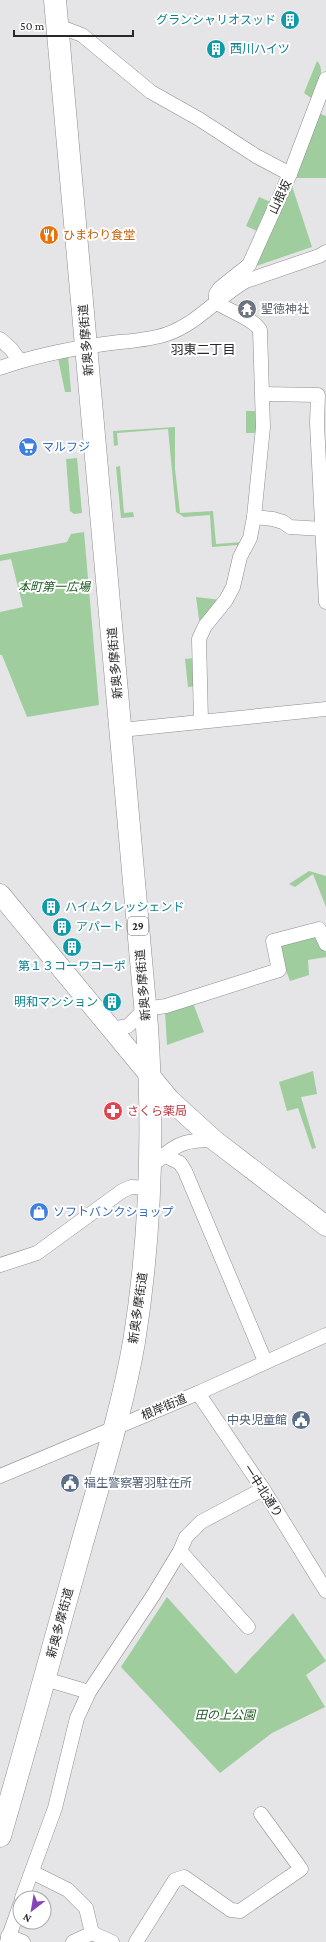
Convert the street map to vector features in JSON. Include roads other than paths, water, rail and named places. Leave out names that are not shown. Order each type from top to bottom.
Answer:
[{"type":"main road","name":"新奥多摩街道","points":[[0,1836],[115,1428],[125,1387],[140,1302],[155,1170],[145,1009],[55,0]]},
{"type":"street","points":[[58,26],[82,35],[151,92],[199,119],[256,156],[290,174]]},
{"type":"street","name":"山根坂","points":[[216,302],[216,294],[220,288],[249,265],[290,174],[326,79]]},
{"type":"street","points":[[0,368],[20,361],[86,347],[166,335],[183,326],[246,281],[320,256],[326,252]]},
{"type":"street","points":[[201,721],[199,656],[200,633],[226,600],[233,587],[240,557],[250,538],[262,448],[263,394],[260,330],[257,325],[226,309],[216,302]]},
{"type":"street","points":[[0,339],[11,349],[20,361]]},
{"type":"street","points":[[263,394],[318,395],[317,423],[326,602]]},
{"type":"street","points":[[254,517],[273,519],[283,522],[290,527],[323,528]]},
{"type":"street","points":[[121,730],[201,721],[292,714],[326,709]]},
{"type":"street","points":[[0,894],[150,1078],[170,1100],[214,1140],[326,1226]]},
{"type":"street","points":[[110,1029],[128,1026],[145,1009],[166,1006],[279,970],[273,941],[319,928],[326,944]]},
{"type":"street","points":[[0,1265],[37,1253],[155,1170],[175,1145],[181,1143],[214,1140]]},
{"type":"street","points":[[155,1170],[180,1163],[185,1171],[266,1361]]},
{"type":"street","name":"根岸街道","points":[[0,1476],[198,1393],[326,1335]]},
{"type":"street","name":"一中北通り","points":[[198,1393],[263,1489],[326,1592]]},
{"type":"street","points":[[25,1890],[55,1808],[77,1718],[89,1692],[154,1594],[180,1551],[186,1537],[201,1522],[263,1489]]},
{"type":"street","points":[[180,1551],[248,1627]]},
{"type":"street","points":[[45,1679],[89,1692]]},
{"type":"street","points":[[136,1942],[175,1880],[184,1877],[231,1910],[240,1911],[301,1869],[260,1814]]},
{"type":"street","points":[[32,1872],[68,1890],[86,1908],[92,1933]]},
{"type":"street","points":[[12,1928],[8,1939],[23,1942]]},
{"type":"street","points":[[73,1942],[92,1933],[112,1942]]},
{"type":"place","name":"グランシャリオスッド","points":[[290,20]]},
{"type":"place","name":"西川ハイツ","points":[[216,49]]},
{"type":"place","name":"ひまわり食堂","points":[[49,235]]},
{"type":"place","name":"聖徳神社","points":[[247,309]]},
{"type":"place","name":"マルフジ","points":[[28,447]]},
{"type":"place","name":"ハイムクレッシェンド","points":[[51,907]]},
{"type":"place","name":"アパート","points":[[62,927]]},
{"type":"place","name":"第１３コーワコーポ","points":[[72,947]]},
{"type":"place","name":"明和マンション","points":[[112,1002]]},
{"type":"place","name":"さくら薬局","points":[[113,1111]]},
{"type":"place","name":"ソフトバンクショップ","points":[[39,1212]]},
{"type":"place","name":"中央児童館","points":[[301,1420]]},
{"type":"place","name":"福生警察署羽駐在所","points":[[70,1483]]},
{"type":"district","name":"羽東二丁目","points":[[203,349]]},
{"type":"park label","name":"本町第一広場","points":[[54,587]]},
{"type":"park label","name":"田の上公園","points":[[225,1715]]}]
